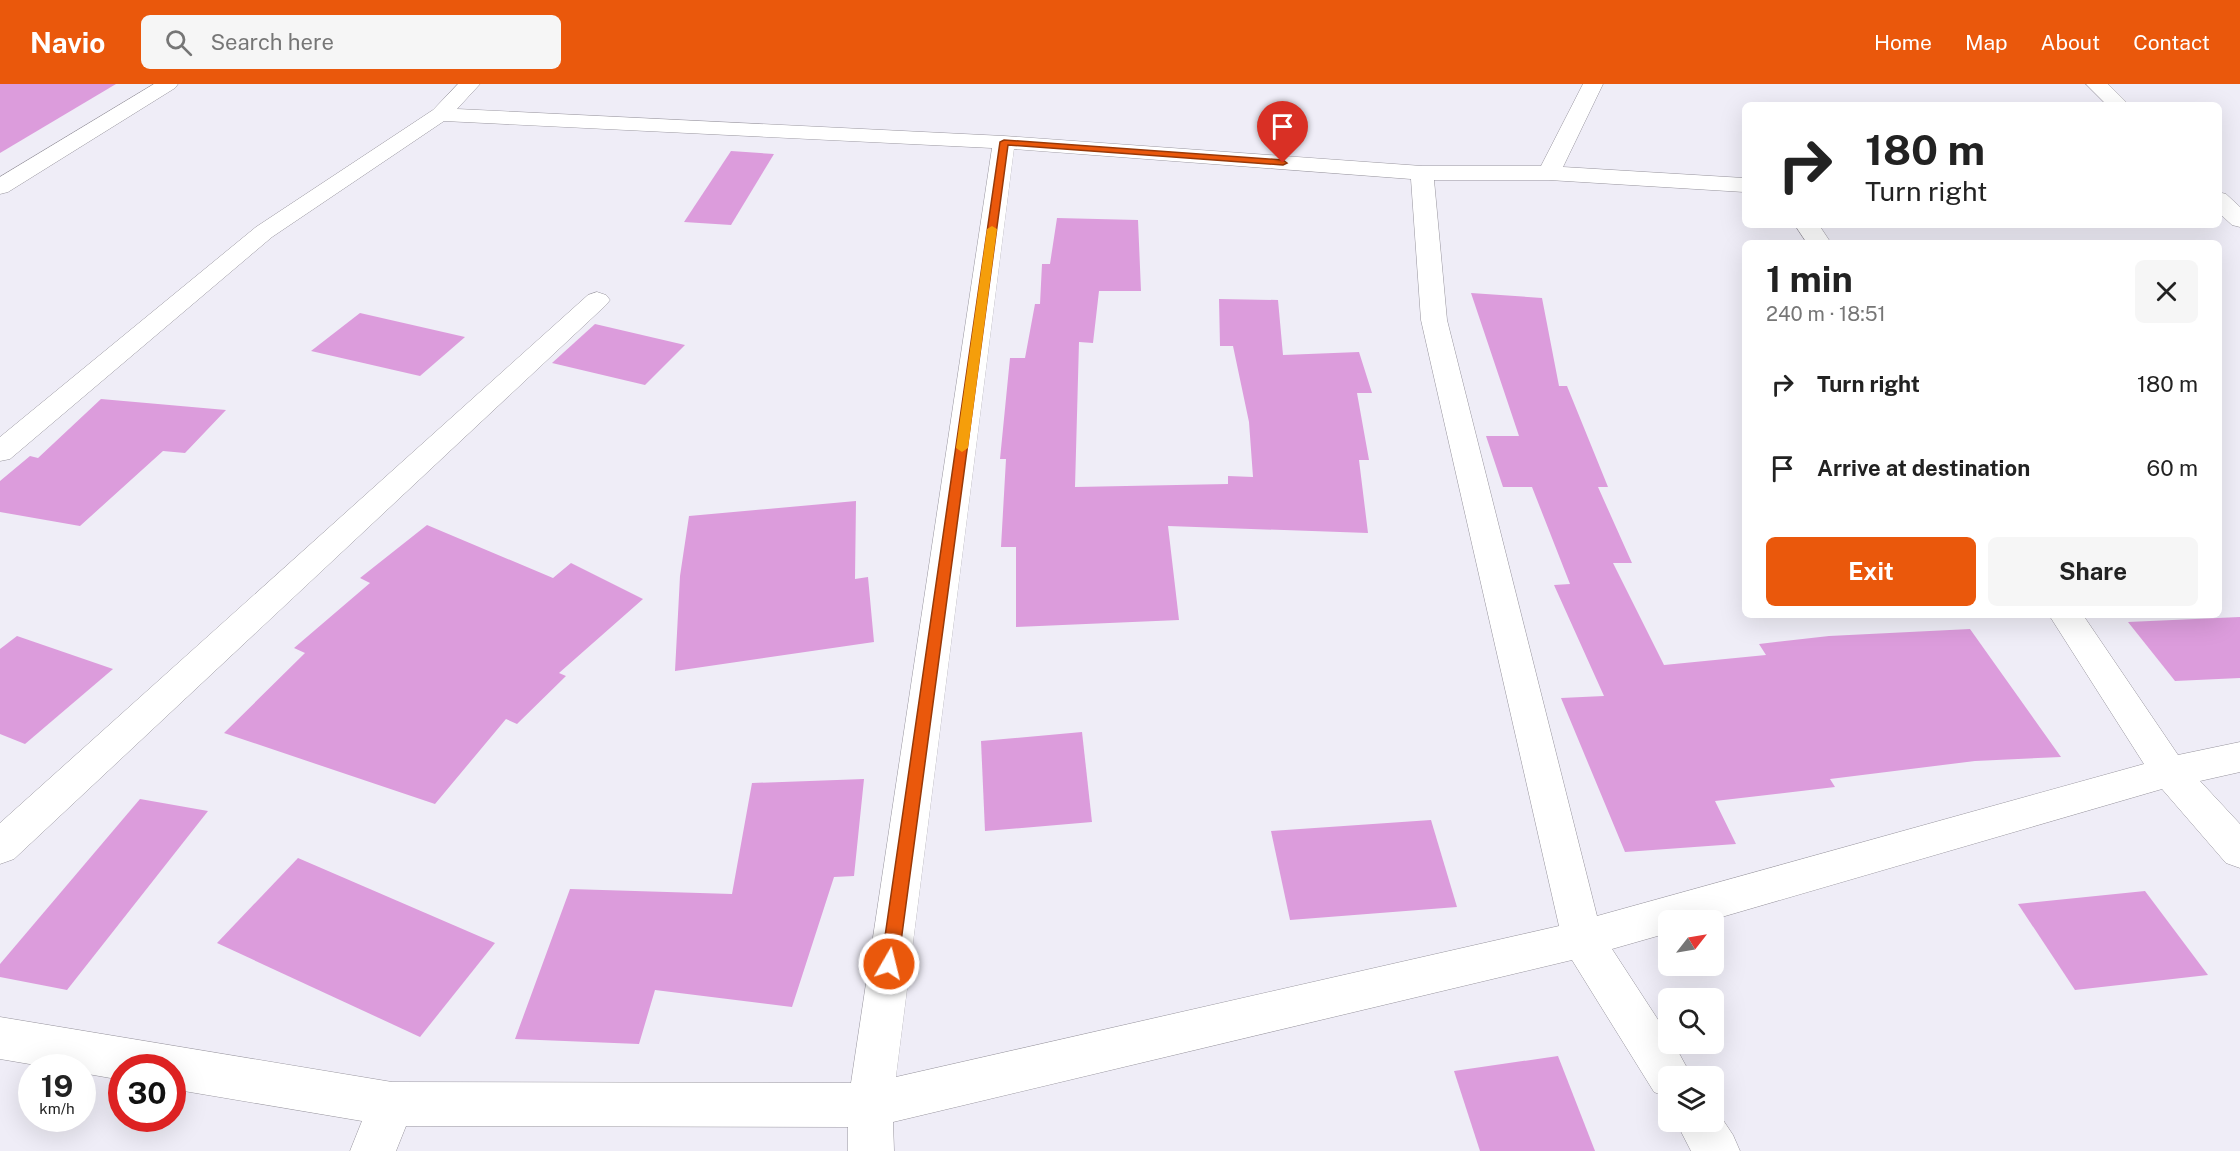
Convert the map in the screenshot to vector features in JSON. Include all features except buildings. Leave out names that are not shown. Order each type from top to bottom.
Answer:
[{"type":"street","points":[[0,187],[41,164],[168,84]]},
{"type":"street","points":[[0,452],[264,232],[440,114],[470,84]]},
{"type":"street","points":[[1549,173],[1593,84]]},
{"type":"street","points":[[2096,84],[2116,102]]},
{"type":"street","points":[[440,114],[1004,142],[1422,173],[1549,173],[1742,185]]},
{"type":"street","points":[[871,1151],[870,1105],[1004,142]]},
{"type":"street","points":[[1422,173],[1434,320],[1581,939],[1663,1066]]},
{"type":"street","points":[[0,847],[597,300]]},
{"type":"street","points":[[2067,618],[2169,772],[2240,851]]},
{"type":"street","points":[[0,1038],[392,1104],[870,1105],[1581,939],[2169,772],[2240,757]]},
{"type":"street","points":[[373,1151],[392,1104]]},
{"type":"street","points":[[1705,1132],[1717,1151]]},
{"type":"slow traffic","points":[[962,448],[992,229]]},
{"type":"route","points":[[889,964],[1004,142],[1283,163]]}]
